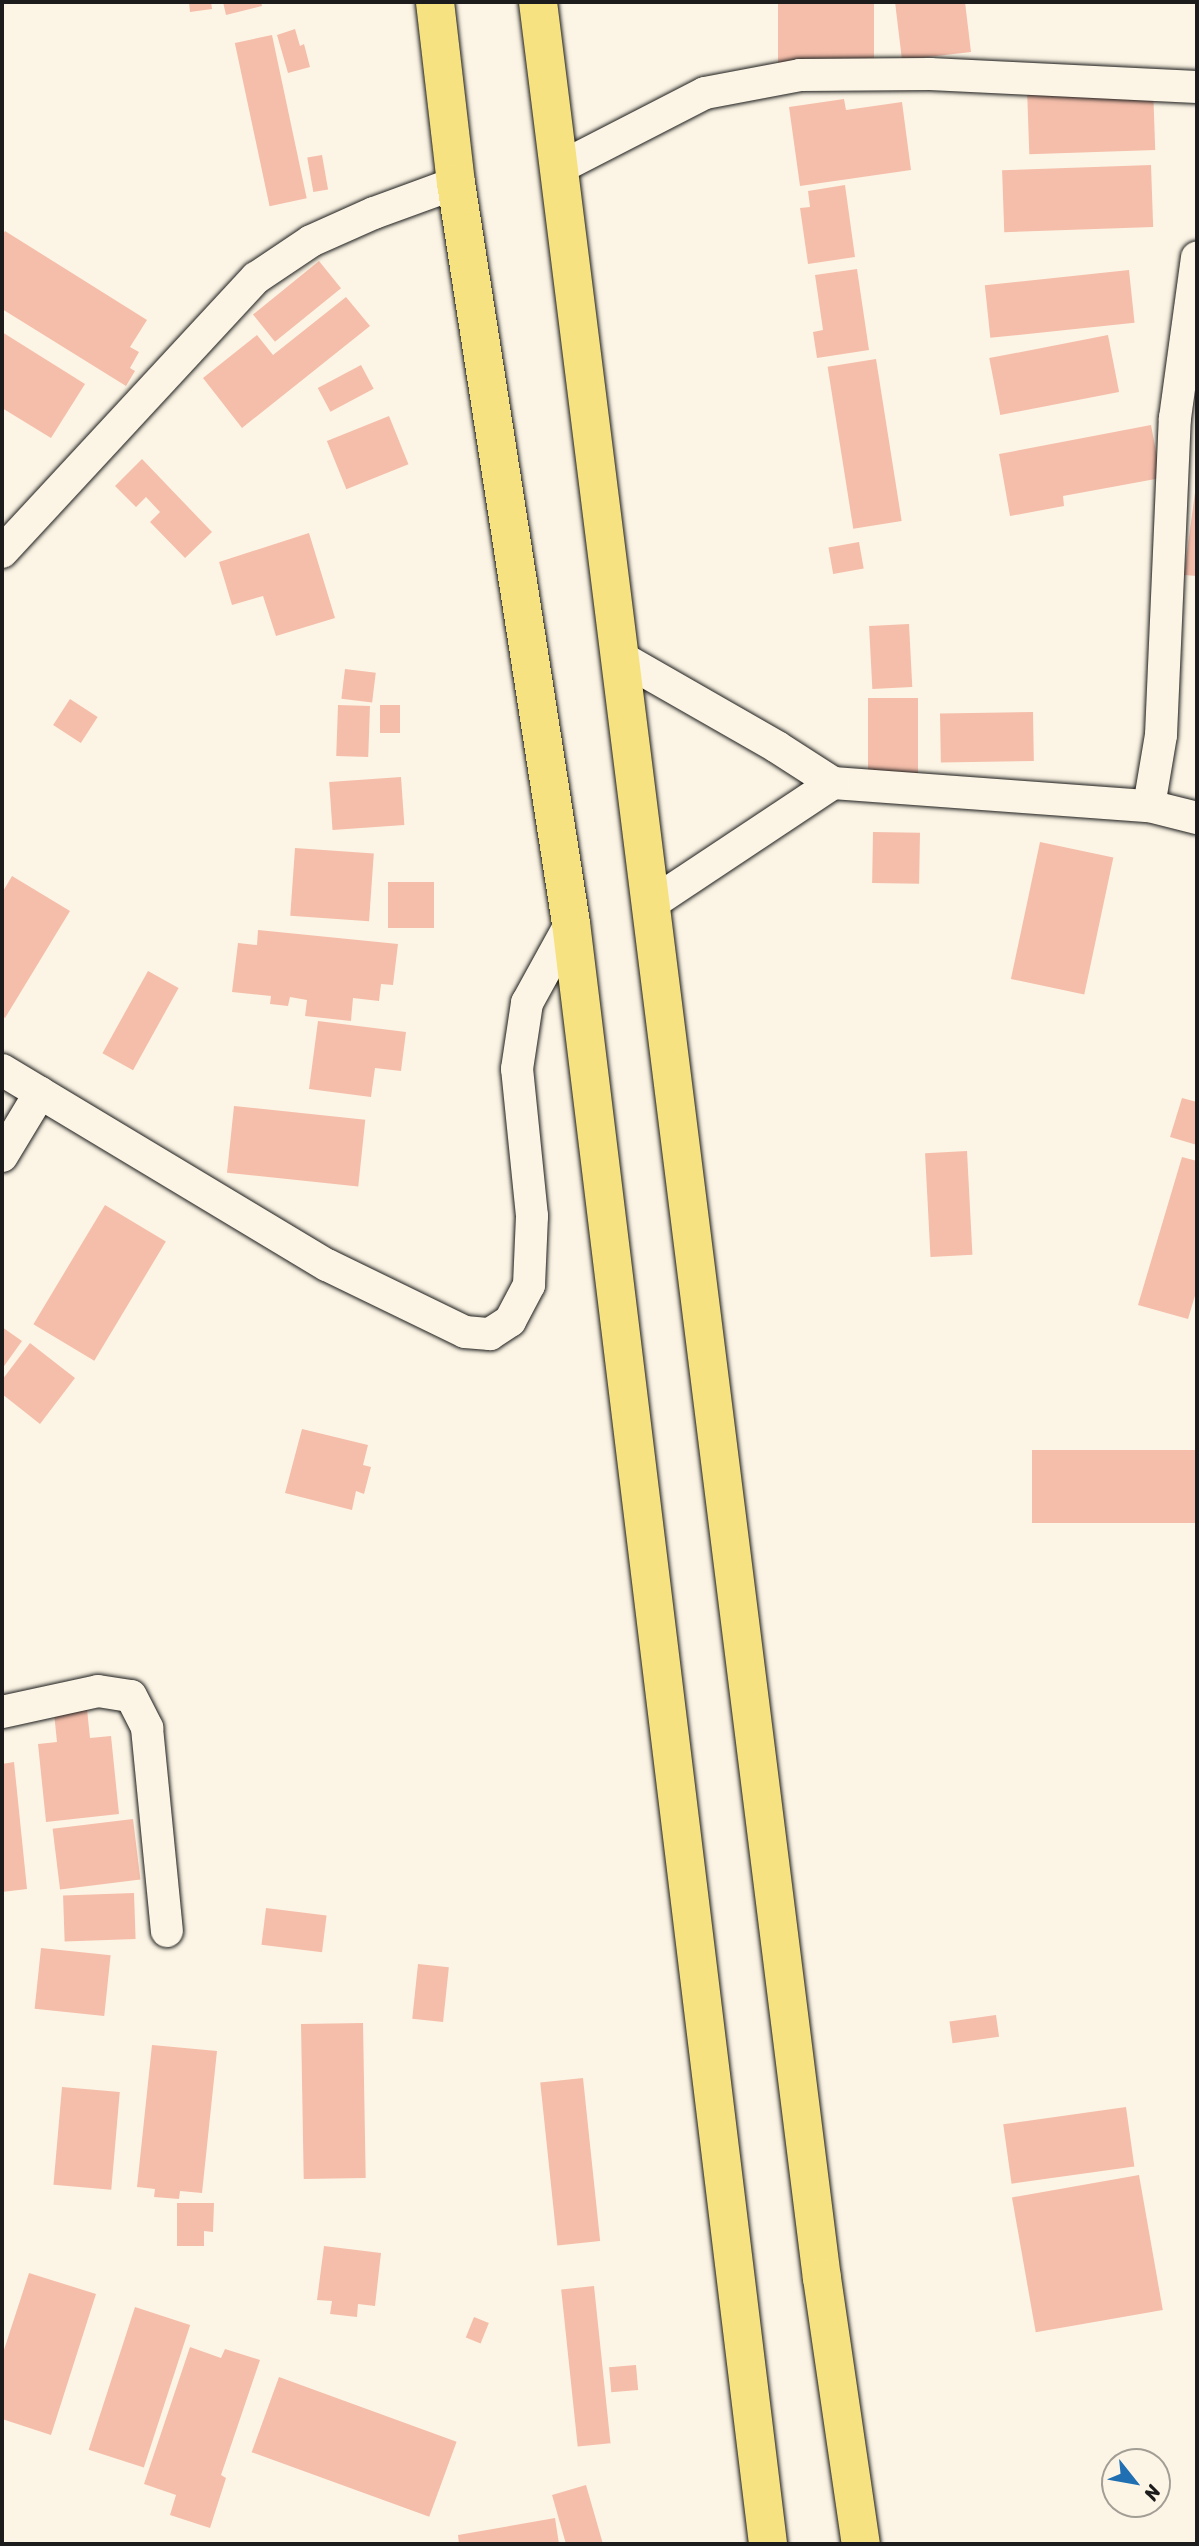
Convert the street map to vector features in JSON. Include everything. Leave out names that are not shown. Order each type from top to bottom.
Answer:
[{"type":"highway","points":[[435,2],[456,183],[571,923],[768,2544]]},
{"type":"highway","points":[[538,2],[839,2394],[861,2544]]},
{"type":"highway","points":[[747,2382],[754,2544]]},
{"type":"highway","points":[[839,2394],[881,2544]]},
{"type":"street","points":[[559,169],[705,93],[800,75],[943,74],[1197,87]]},
{"type":"street","points":[[2,552],[256,278],[311,241],[373,213],[456,183]]},
{"type":"street","points":[[1149,806],[1161,736],[1175,418],[1197,258]]},
{"type":"street","points":[[620,657],[777,747],[833,783],[1149,806],[1197,818]]},
{"type":"street","points":[[651,904],[833,783]]},
{"type":"street","points":[[2,1070],[327,1265],[465,1332],[490,1334],[510,1321],[529,1285],[532,1216],[517,1069],[527,1003],[571,923]]},
{"type":"street","points":[[2,1157],[40,1093]]},
{"type":"street","points":[[2,1712],[98,1691],[131,1696],[147,1728],[167,1931]]},
{"type":"building","points":[[189,2],[211,2],[212,9],[190,12]]},
{"type":"building","points":[[223,2],[261,2],[262,6],[226,15]]},
{"type":"building","points":[[778,2],[874,2],[874,68],[778,68]]},
{"type":"building","points":[[895,2],[965,2],[971,52],[902,60]]},
{"type":"building","points":[[295,29],[300,46],[304,44],[310,67],[288,73],[277,35]]},
{"type":"building","points":[[272,35],[307,198],[270,206],[235,43]]},
{"type":"building","points":[[1153,86],[1155,150],[1029,154],[1027,90]]},
{"type":"building","points":[[844,99],[846,110],[902,102],[911,170],[800,186],[789,107]]},
{"type":"building","points":[[322,155],[328,189],[313,192],[307,158]]},
{"type":"building","points":[[1151,165],[1153,227],[1004,232],[1002,170]]},
{"type":"building","points":[[845,185],[855,257],[808,264],[800,208],[810,207],[808,191]]},
{"type":"building","points":[[5,231],[147,320],[130,347],[139,352],[130,368],[135,371],[126,386],[2,309],[2,236]]},
{"type":"building","points":[[319,261],[341,288],[275,342],[253,314]]},
{"type":"building","points":[[857,269],[869,350],[817,358],[813,332],[823,330],[815,275]]},
{"type":"building","points":[[1129,270],[1135,323],[990,338],[985,285]]},
{"type":"building","points":[[346,297],[370,326],[242,428],[203,378],[257,335],[273,355]]},
{"type":"building","points":[[2,332],[85,384],[51,438],[2,408]]},
{"type":"building","points":[[1108,335],[1119,392],[1000,415],[989,358]]},
{"type":"building","points":[[876,359],[902,521],[853,529],[828,367]]},
{"type":"building","points":[[361,365],[374,389],[330,412],[318,388]]},
{"type":"building","points":[[389,416],[408,464],[346,489],[327,441]]},
{"type":"building","points":[[1151,425],[1161,478],[1063,496],[1064,506],[1010,516],[999,454]]},
{"type":"building","points":[[142,459],[212,532],[185,558],[150,522],[160,512],[146,497],[136,507],[115,486]]},
{"type":"building","points":[[1197,485],[1197,576],[1184,575]]},
{"type":"building","points":[[309,533],[335,618],[276,636],[263,596],[232,605],[219,562]]},
{"type":"building","points":[[859,542],[864,569],[833,574],[828,547]]},
{"type":"building","points":[[909,624],[912,687],[872,689],[869,626]]},
{"type":"building","points":[[345,669],[376,673],[372,703],[341,699]]},
{"type":"building","points":[[868,698],[918,698],[918,781],[868,781]]},
{"type":"building","points":[[70,699],[98,717],[81,743],[53,725]]},
{"type":"building","points":[[338,705],[370,706],[368,757],[336,756]]},
{"type":"building","points":[[380,705],[400,705],[400,733],[380,733]]},
{"type":"building","points":[[1033,712],[1034,761],[941,763],[940,714]]},
{"type":"building","points":[[401,777],[404,825],[333,830],[329,782]]},
{"type":"building","points":[[873,832],[920,833],[919,884],[872,883]]},
{"type":"building","points":[[1040,842],[1113,858],[1084,995],[1011,979]]},
{"type":"building","points":[[295,848],[374,854],[369,921],[290,916]]},
{"type":"building","points":[[12,876],[70,911],[5,1018],[2,1016],[2,893]]},
{"type":"building","points":[[388,882],[434,882],[434,928],[388,928]]},
{"type":"building","points":[[258,930],[398,944],[393,985],[381,984],[379,1001],[353,998],[351,1021],[305,1016],[307,1000],[290,997],[288,1006],[270,1004],[271,996],[232,992],[238,943],[257,945]]},
{"type":"building","points":[[148,971],[179,988],[133,1070],[102,1053]]},
{"type":"building","points":[[318,1021],[406,1032],[401,1071],[375,1068],[371,1097],[309,1089]]},
{"type":"building","points":[[1182,1098],[1197,1102],[1197,1145],[1170,1137]]},
{"type":"building","points":[[234,1106],[365,1120],[358,1186],[227,1173]]},
{"type":"building","points":[[967,1151],[972,1255],[931,1257],[925,1153]]},
{"type":"building","points":[[1182,1157],[1197,1161],[1197,1289],[1188,1319],[1138,1305]]},
{"type":"building","points":[[105,1205],[166,1242],[94,1361],[33,1324]]},
{"type":"building","points":[[2,1327],[22,1341],[2,1369]]},
{"type":"building","points":[[30,1343],[75,1378],[40,1424],[2,1394],[2,1380]]},
{"type":"building","points":[[302,1429],[368,1445],[363,1465],[371,1467],[364,1494],[356,1491],[352,1510],[285,1493]]},
{"type":"building","points":[[1032,1450],[1197,1450],[1197,1523],[1032,1523]]},
{"type":"building","points":[[87,1709],[90,1738],[111,1736],[119,1814],[46,1822],[38,1744],[57,1742],[54,1713]]},
{"type":"building","points":[[14,1762],[27,1889],[2,1892],[2,1764]]},
{"type":"building","points":[[133,1819],[140,1880],[60,1889],[53,1829]]},
{"type":"building","points":[[134,1893],[136,1939],[65,1941],[63,1895]]},
{"type":"building","points":[[266,1908],[327,1915],[322,1952],[261,1945]]},
{"type":"building","points":[[41,1948],[111,1955],[104,2016],[35,2009]]},
{"type":"building","points":[[418,1964],[449,1967],[443,2022],[412,2019]]},
{"type":"building","points":[[996,2015],[999,2037],[953,2043],[949,2022]]},
{"type":"building","points":[[363,2023],[366,2178],[304,2179],[301,2024]]},
{"type":"building","points":[[152,2045],[217,2051],[202,2193],[180,2191],[179,2199],[154,2197],[155,2189],[137,2187]]},
{"type":"building","points":[[583,2078],[600,2241],[557,2246],[540,2082]]},
{"type":"building","points":[[62,2087],[120,2092],[111,2190],[53,2185]]},
{"type":"building","points":[[1126,2107],[1134,2166],[1012,2184],[1003,2124]]},
{"type":"building","points":[[1139,2175],[1163,2310],[1036,2332],[1012,2197]]},
{"type":"building","points":[[177,2203],[214,2203],[213,2232],[204,2231],[204,2246],[177,2246]]},
{"type":"building","points":[[324,2246],[381,2253],[375,2306],[358,2304],[357,2317],[330,2314],[332,2301],[317,2300]]},
{"type":"building","points":[[29,2273],[96,2294],[51,2435],[2,2419],[2,2356]]},
{"type":"building","points":[[594,2286],[611,2443],[578,2447],[561,2289]]},
{"type":"building","points":[[135,2307],[190,2325],[144,2468],[89,2450]]},
{"type":"building","points":[[474,2317],[489,2323],[481,2343],[466,2337]]},
{"type":"building","points":[[190,2347],[221,2358],[225,2349],[260,2360],[221,2475],[226,2478],[210,2528],[170,2515],[176,2495],[144,2484]]},
{"type":"building","points":[[636,2365],[638,2390],[611,2392],[609,2367]]},
{"type":"building","points":[[279,2377],[457,2442],[429,2517],[252,2452]]},
{"type":"building","points":[[586,2485],[603,2544],[566,2544],[552,2495]]},
{"type":"building","points":[[555,2518],[559,2544],[459,2544],[458,2535]]}]
